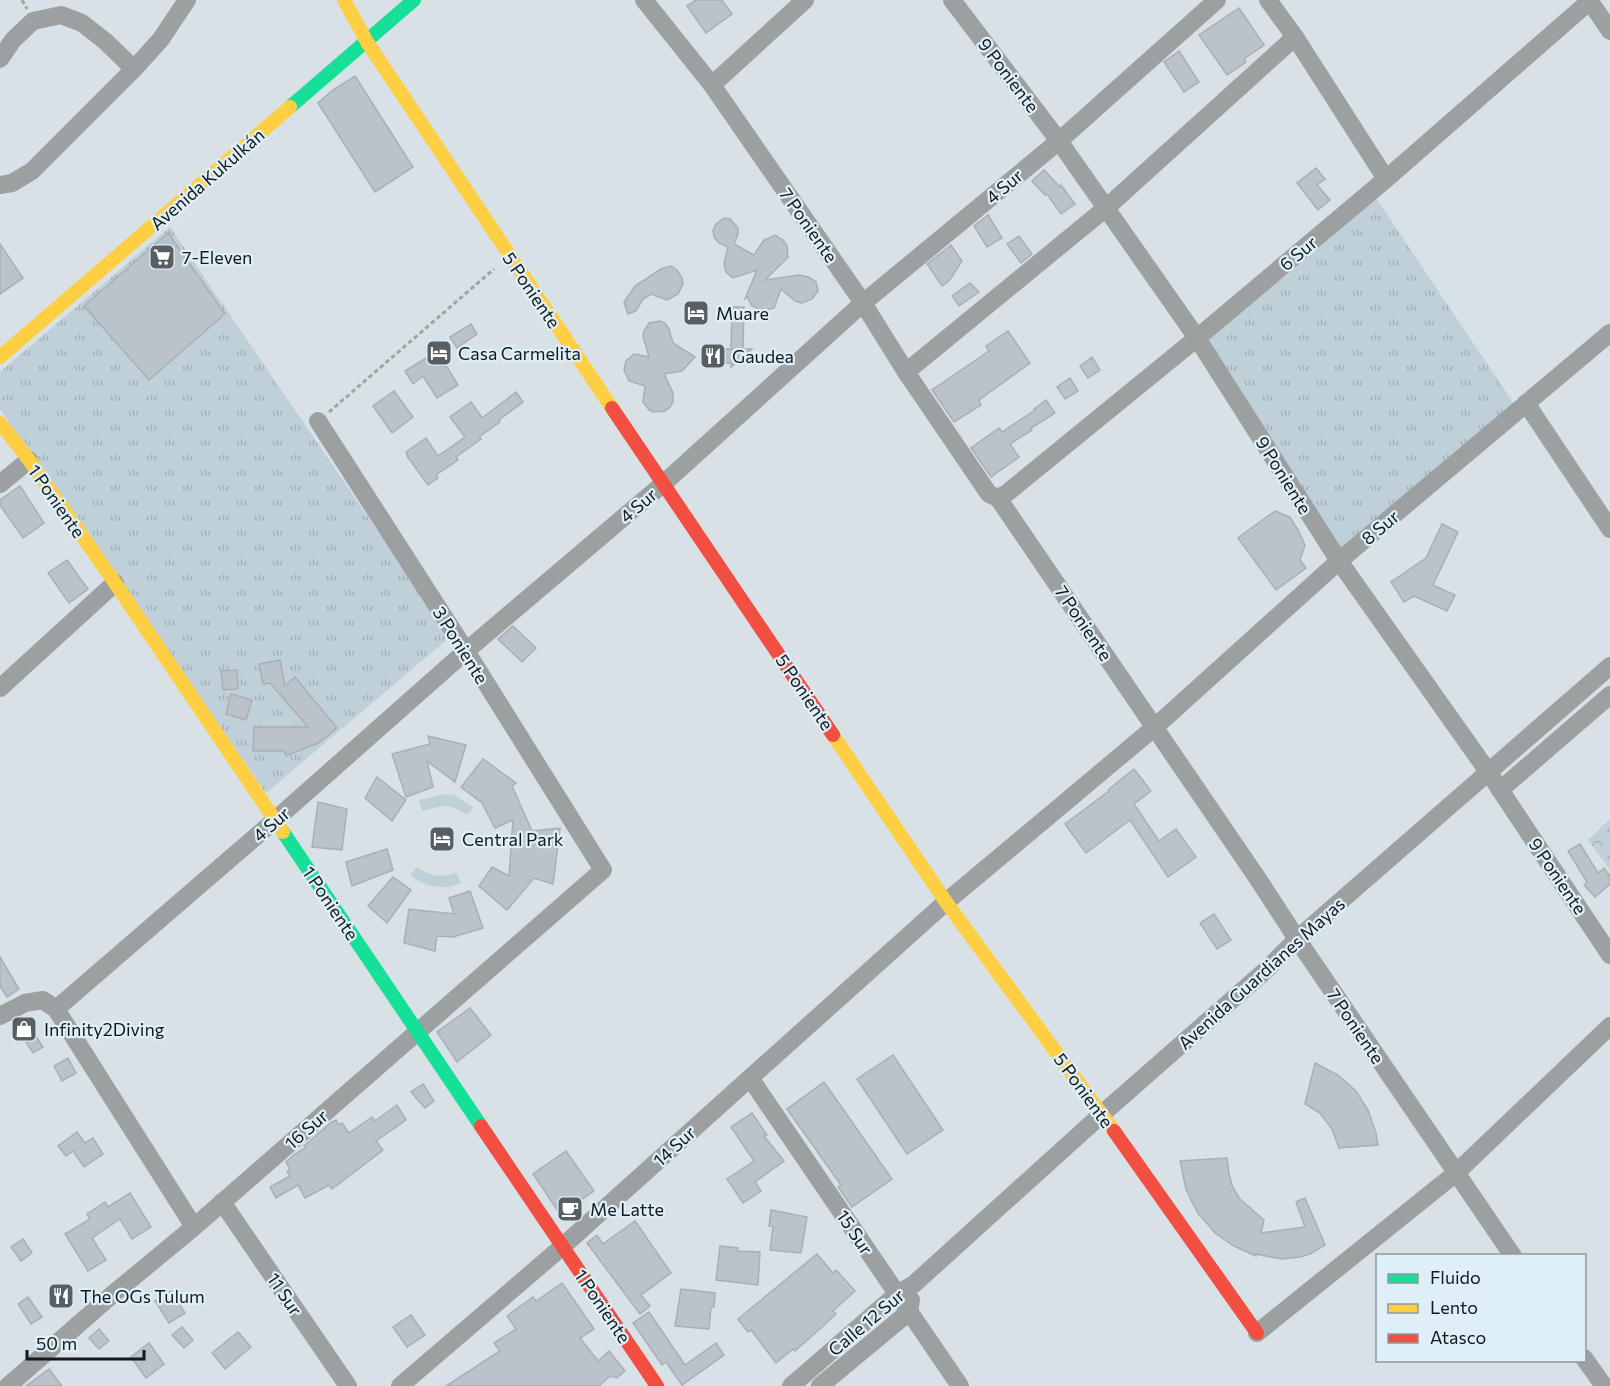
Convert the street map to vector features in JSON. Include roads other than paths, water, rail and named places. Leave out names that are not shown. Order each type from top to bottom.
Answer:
[{"type":"street","points":[[0,185],[12,183],[32,171],[134,69],[161,39],[187,0]]},
{"type":"street","name":"5 Poniente","points":[[344,0],[367,42],[509,256],[946,902],[1102,1113],[1257,1333]]},
{"type":"street","name":"Avenida Kukulkán","points":[[0,357],[414,0]]},
{"type":"street","name":"7 Poniente","points":[[644,0],[712,85],[863,303],[906,372],[989,494],[998,498],[1512,1254]]},
{"type":"street","points":[[712,85],[805,0]]},
{"type":"street","name":"9 Poniente","points":[[952,0],[1059,141],[1197,338],[1339,561],[1489,773],[1610,955]]},
{"type":"street","name":"4 Sur","points":[[49,1004],[275,820],[465,651],[664,483],[863,303],[1059,141],[1217,0]]},
{"type":"street","points":[[1268,0],[1296,37],[1386,179]]},
{"type":"street","points":[[1590,0],[1610,31]]},
{"type":"street","name":"6 Sur","points":[[998,498],[1197,338],[1386,179],[1590,0]]},
{"type":"street","points":[[0,59],[13,40],[33,21],[61,15],[82,23],[134,69]]},
{"type":"street","points":[[906,372],[1106,208],[1296,37]]},
{"type":"street","name":"8 Sur","points":[[946,902],[1155,727],[1339,561],[1610,333]]},
{"type":"street","points":[[1526,403],[1610,529]]},
{"type":"street","name":"3 Poniente","points":[[318,421],[603,870]]},
{"type":"street","name":"1 Poniente","points":[[0,423],[115,583],[657,1386]]},
{"type":"street","points":[[0,484],[28,460]]},
{"type":"street","points":[[0,688],[115,583]]},
{"type":"street","name":"Avenida Guardianes Mayas","points":[[914,1284],[1102,1113],[1266,970],[1297,939],[1610,666]]},
{"type":"street","points":[[1500,790],[1610,695]]},
{"type":"street","name":"16 Sur","points":[[8,1386],[603,870]]},
{"type":"street","name":"14 Sur","points":[[400,1386],[563,1246],[946,902]]},
{"type":"street","points":[[0,1016],[24,1003],[49,1004],[194,1227]]},
{"type":"street","points":[[1257,1333],[1456,1173],[1610,1026]]},
{"type":"street","name":"15 Sur","points":[[750,1078],[960,1386]]},
{"type":"street","name":"11 Sur","points":[[222,1202],[348,1386]]},
{"type":"street","name":"Calle 12 Sur","points":[[790,1386],[897,1294],[914,1284]]},
{"type":"street","name":"Calle 12 Sur","points":[[820,1386],[909,1312],[914,1284]]},
{"type":"street","points":[[1586,1360],[1607,1385]]},
{"type":"place","name":"7-Eleven","points":[[162,257]]},
{"type":"place","name":"Muare","points":[[696,313]]},
{"type":"place","name":"Casa Carmelita","points":[[439,353]]},
{"type":"place","name":"Gaudea","points":[[713,356]]},
{"type":"place","name":"Central Park","points":[[442,839]]},
{"type":"place","name":"Infinity2Diving","points":[[24,1029]]},
{"type":"place","name":"Me Latte","points":[[570,1209]]},
{"type":"place","name":"The OGs Tulum","points":[[61,1296]]}]
